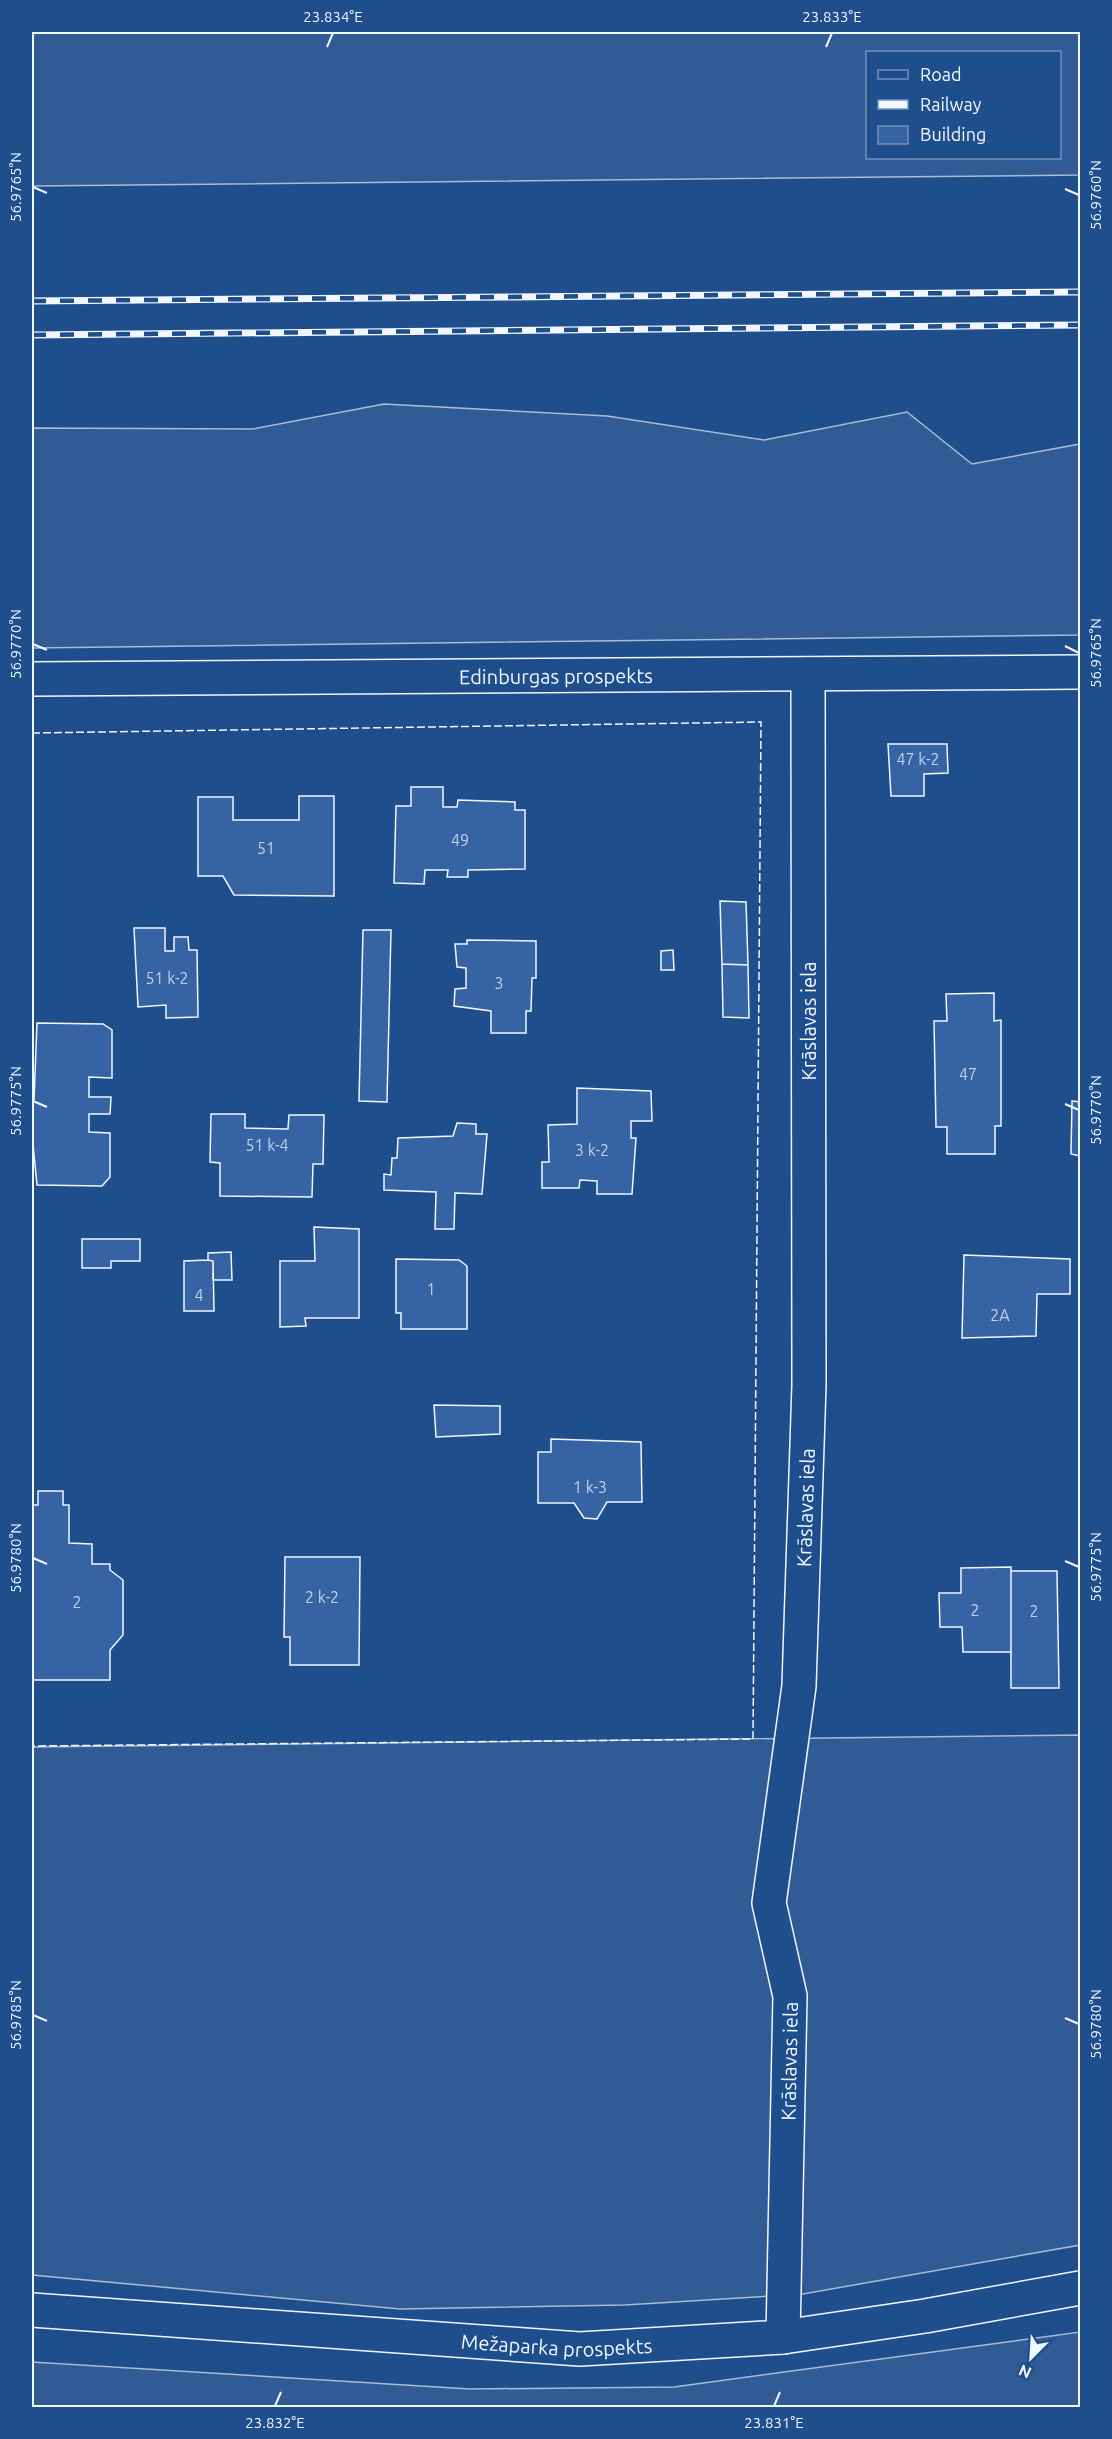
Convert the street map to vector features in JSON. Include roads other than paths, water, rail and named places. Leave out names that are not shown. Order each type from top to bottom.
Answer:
[{"type":"street","name":"Edinburgas prospekts","points":[[32,679],[1080,672]]},
{"type":"street","name":"Krāslavas iela","points":[[783,2337],[790,1996],[769,1903],[800,1686],[809,1385],[808,674]]},
{"type":"street","name":"Mežaparka prospekts","points":[[32,2310],[580,2349],[783,2337],[925,2316],[1080,2288]]},
{"type":"railway","points":[[32,301],[1080,292]]},
{"type":"railway","points":[[32,335],[1080,325]]}]
